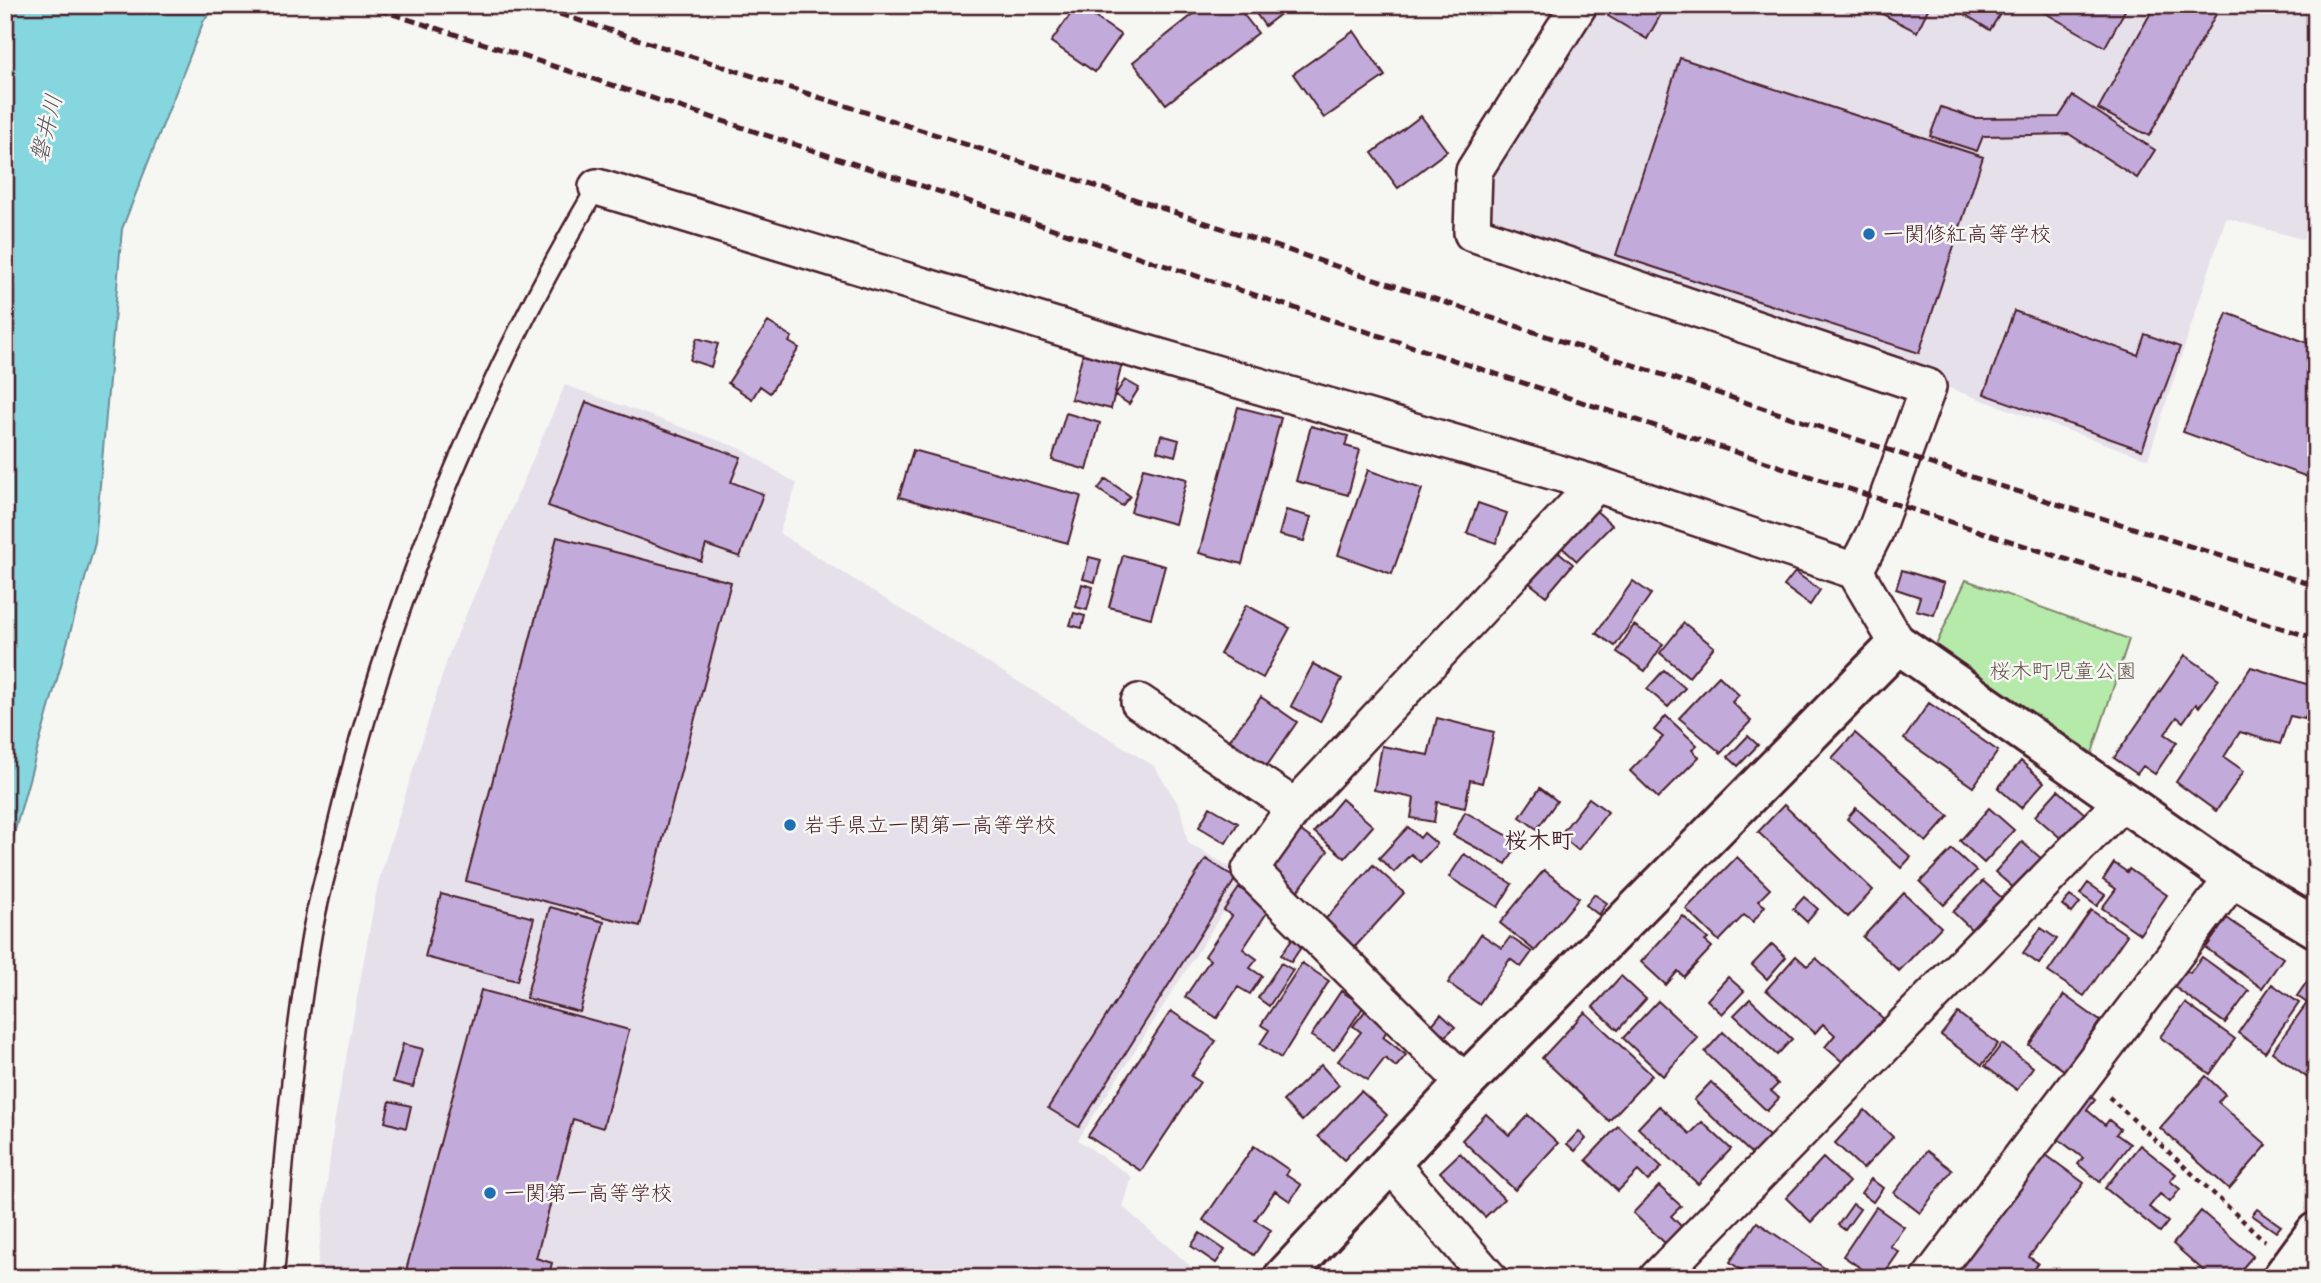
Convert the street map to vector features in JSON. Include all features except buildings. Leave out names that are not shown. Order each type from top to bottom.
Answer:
[{"type":"street","points":[[1579,5],[1474,171],[1472,233],[1928,387],[1875,532],[1855,571]]},
{"type":"street","points":[[597,187],[1596,484],[1855,571],[1898,644],[2233,878],[2316,928]]},
{"type":"street","points":[[1465,1083],[1250,870],[1294,807],[1596,484]]},
{"type":"street","points":[[1283,1278],[1465,1083],[1898,644]]},
{"type":"street","points":[[1139,702],[1294,807]]},
{"type":"street","points":[[1657,1278],[2124,800]]},
{"type":"street","points":[[1930,1278],[2233,878]]},
{"type":"street","points":[[1391,1164],[1489,1278]]},
{"type":"street","points":[[2287,1271],[2316,1232]]},
{"type":"lane","points":[[274,1278],[286,1124],[311,937],[359,736],[420,551],[495,374],[597,187]]},
{"type":"path","points":[[2105,1093],[2287,1271]]},
{"type":"shaded area","name":"一関修紅高等学校","points":[[1589,5],[2316,5],[2316,243],[2226,218],[2148,459],[1491,225],[1481,175]]},
{"type":"shaded area","name":"岩手県立一関第一高等学校","points":[[565,385],[742,449],[797,484],[779,533],[1154,766],[1180,807],[1188,843],[1246,876],[1078,1140],[1132,1177],[1123,1207],[1204,1278],[316,1278],[334,1124],[378,883],[449,654]]},
{"type":"green space","name":"桜木町児童公園","points":[[1966,580],[2129,639],[2092,753],[1936,645]]},
{"type":"water","name":"磐井川","points":[[5,5],[219,5],[204,20],[122,229],[95,543],[5,866]]},
{"type":"railway","points":[[364,5],[2316,639]]},
{"type":"railway","points":[[531,5],[1071,178],[1931,464],[2316,586]]},
{"type":"place","name":"一関修紅高等学校","points":[[1869,234]]},
{"type":"place","name":"岩手県立一関第一高等学校","points":[[790,825]]},
{"type":"place","name":"一関第一高等学校","points":[[490,1193]]},
{"type":"district","name":"桜木町","points":[[1539,840]]}]
